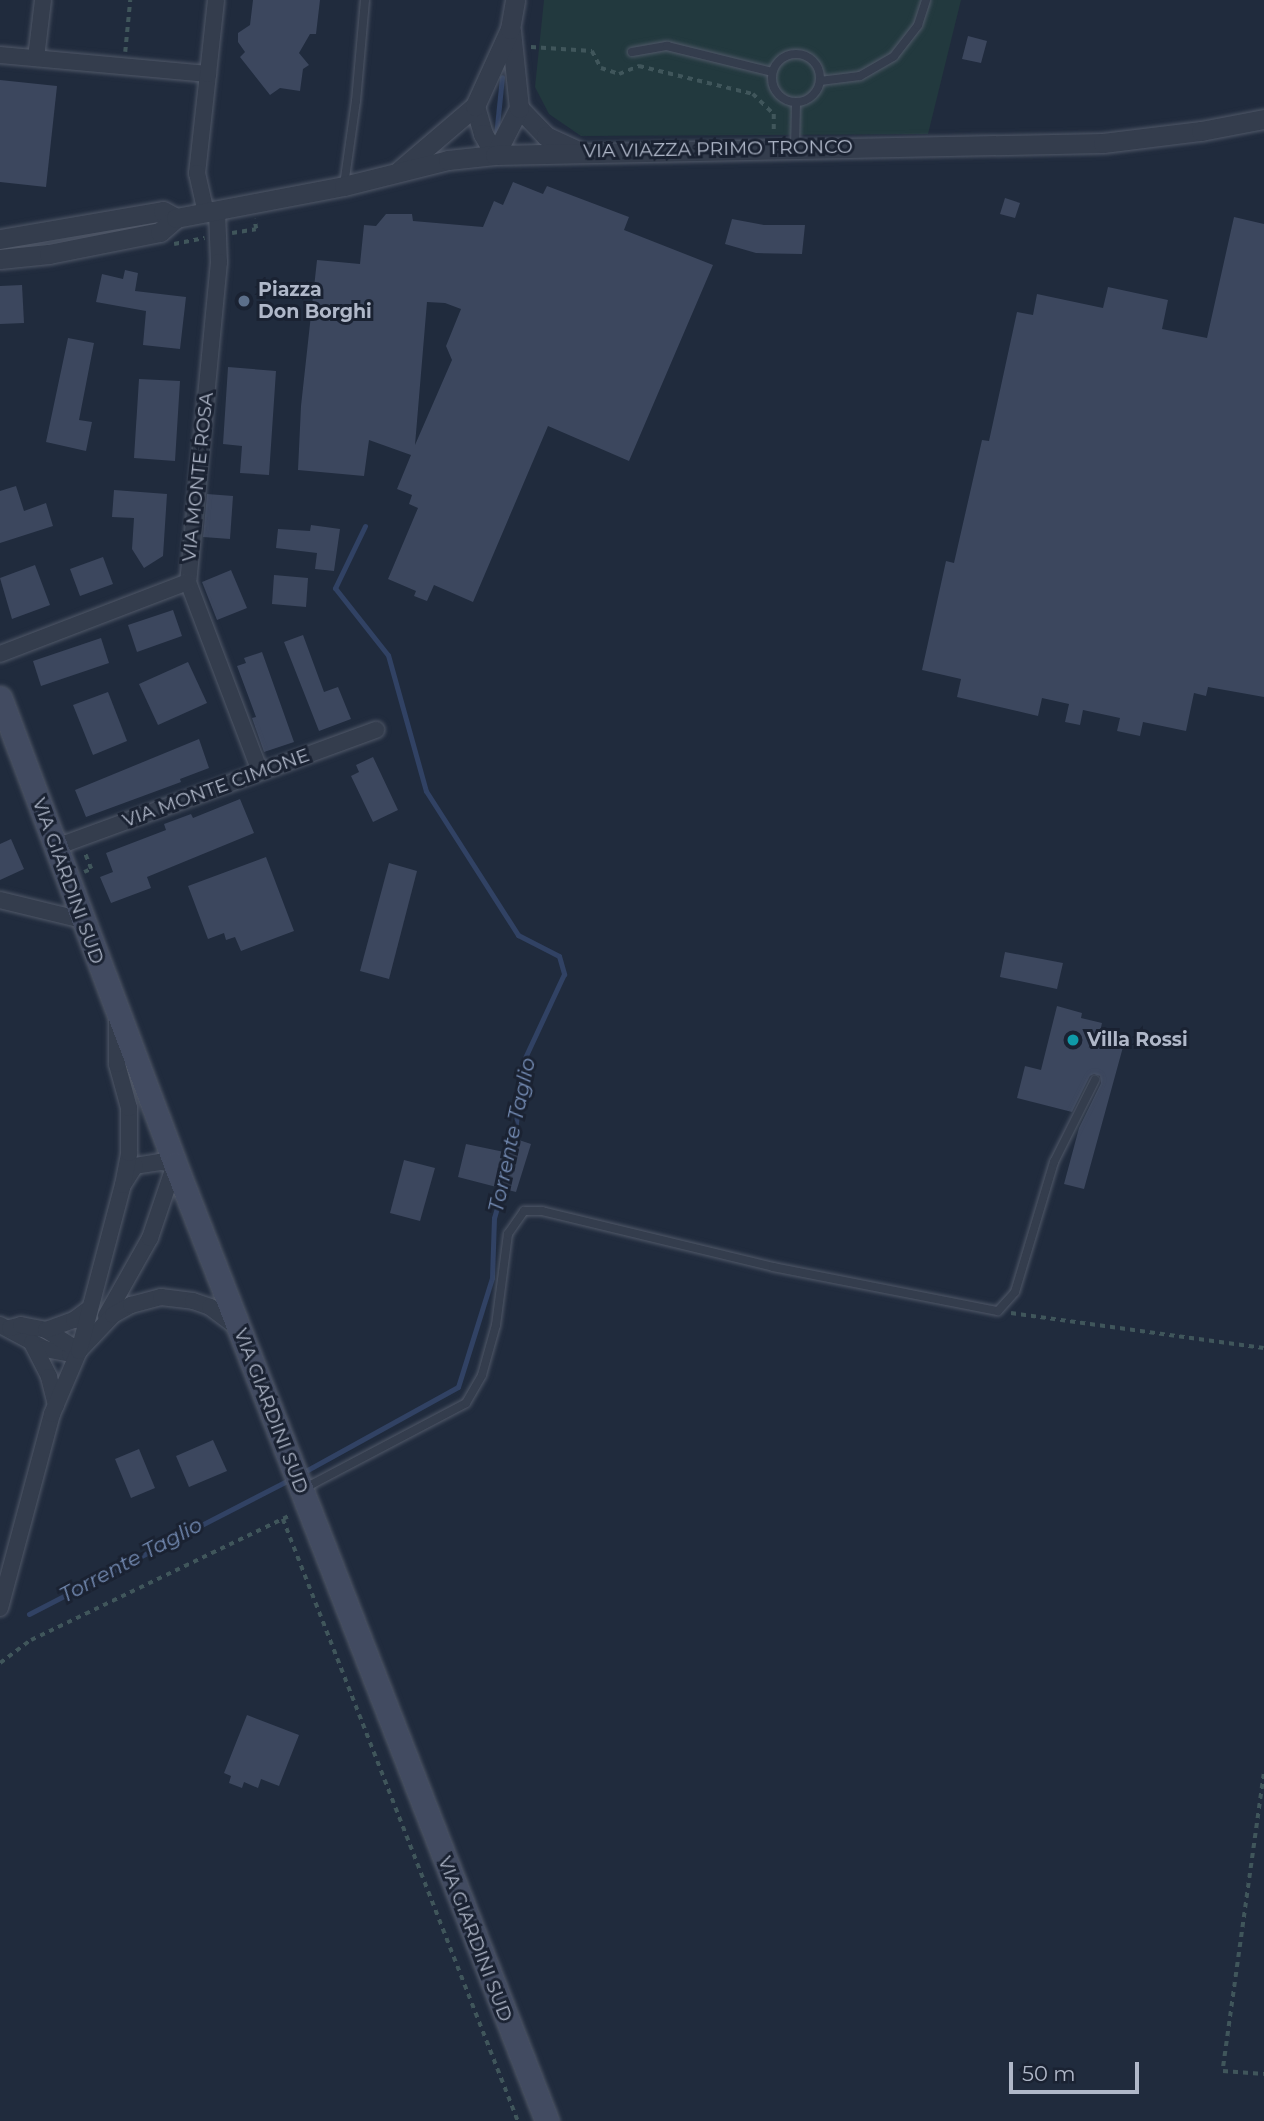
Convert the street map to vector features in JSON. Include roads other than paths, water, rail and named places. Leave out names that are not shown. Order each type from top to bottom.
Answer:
[{"type":"main road","name":"VIA GIARDINI SUD","points":[[0,698],[175,1164],[547,2121]]},
{"type":"street","points":[[36,58],[43,0]]},
{"type":"street","name":"VIA MONTE ROSA","points":[[216,0],[197,173],[211,212],[219,262],[188,582],[260,772]]},
{"type":"street","points":[[495,155],[519,108],[519,34],[515,0]]},
{"type":"street","points":[[397,172],[475,106],[519,34]]},
{"type":"street","points":[[0,55],[208,74]]},
{"type":"street","points":[[475,106],[483,134],[495,155]]},
{"type":"street","points":[[519,108],[546,136],[577,151]]},
{"type":"street","name":"VIA VIAZZA PRIMO TRONCO","points":[[0,259],[25,258],[160,232],[176,218],[344,186],[448,160],[495,155],[796,140],[1103,143],[1201,131],[1264,119]]},
{"type":"street","name":"VIA VIAZZA PRIMO TRONCO","points":[[0,239],[163,211],[176,218]]},
{"type":"street","points":[[0,654],[188,582]]},
{"type":"street","name":"VIA MONTE CIMONE","points":[[56,847],[376,730]]},
{"type":"street","points":[[0,900],[82,920]]},
{"type":"street","points":[[0,1608],[6,1564],[56,1405],[79,1352],[123,1185],[129,1153],[129,1108],[117,1063],[117,1013]]},
{"type":"street","points":[[96,1333],[150,1238],[175,1164],[160,1162],[135,1166],[123,1185]]},
{"type":"street","points":[[5,1327],[32,1343],[57,1353],[79,1352],[113,1315],[131,1305],[161,1297],[184,1299],[210,1307],[239,1329]]},
{"type":"street","points":[[46,1330],[74,1320],[90,1308]]},
{"type":"street","points":[[5,1327],[22,1325],[46,1330],[79,1352]]},
{"type":"street","points":[[32,1343],[50,1377],[56,1405]]},
{"type":"lane","points":[[344,186],[356,101],[365,0]]},
{"type":"lane","points":[[820,80],[860,76],[894,56],[918,25],[926,0]]},
{"type":"lane","points":[[632,52],[667,46],[772,72]]},
{"type":"lane","points":[[772,72],[786,56],[800,54],[817,66],[820,80],[815,94],[796,103]]},
{"type":"lane","points":[[772,72],[776,93],[796,103]]},
{"type":"lane","points":[[796,103],[796,140]]},
{"type":"lane","points":[[298,1482],[466,1403],[482,1374],[496,1325],[508,1234],[524,1211],[542,1211],[773,1268],[998,1311],[1015,1293],[1054,1162],[1095,1080]]},
{"type":"waterway","name":"Torrente Taglio","points":[[496,136],[502,77]]},
{"type":"waterway","name":"Torrente Taglio","points":[[365,526],[335,588],[388,655],[426,791],[518,935],[559,956],[564,974],[522,1064],[514,1143]]},
{"type":"waterway","name":"Torrente Taglio","points":[[302,1473],[458,1387],[492,1278],[494,1218],[504,1183]]},
{"type":"waterway","name":"Torrente Taglio","points":[[29,1614],[290,1479]]},
{"type":"place","name":"Piazza Don Borghi","points":[[244,301]]},
{"type":"place","name":"Villa Rossi","points":[[1073,1040]]}]
